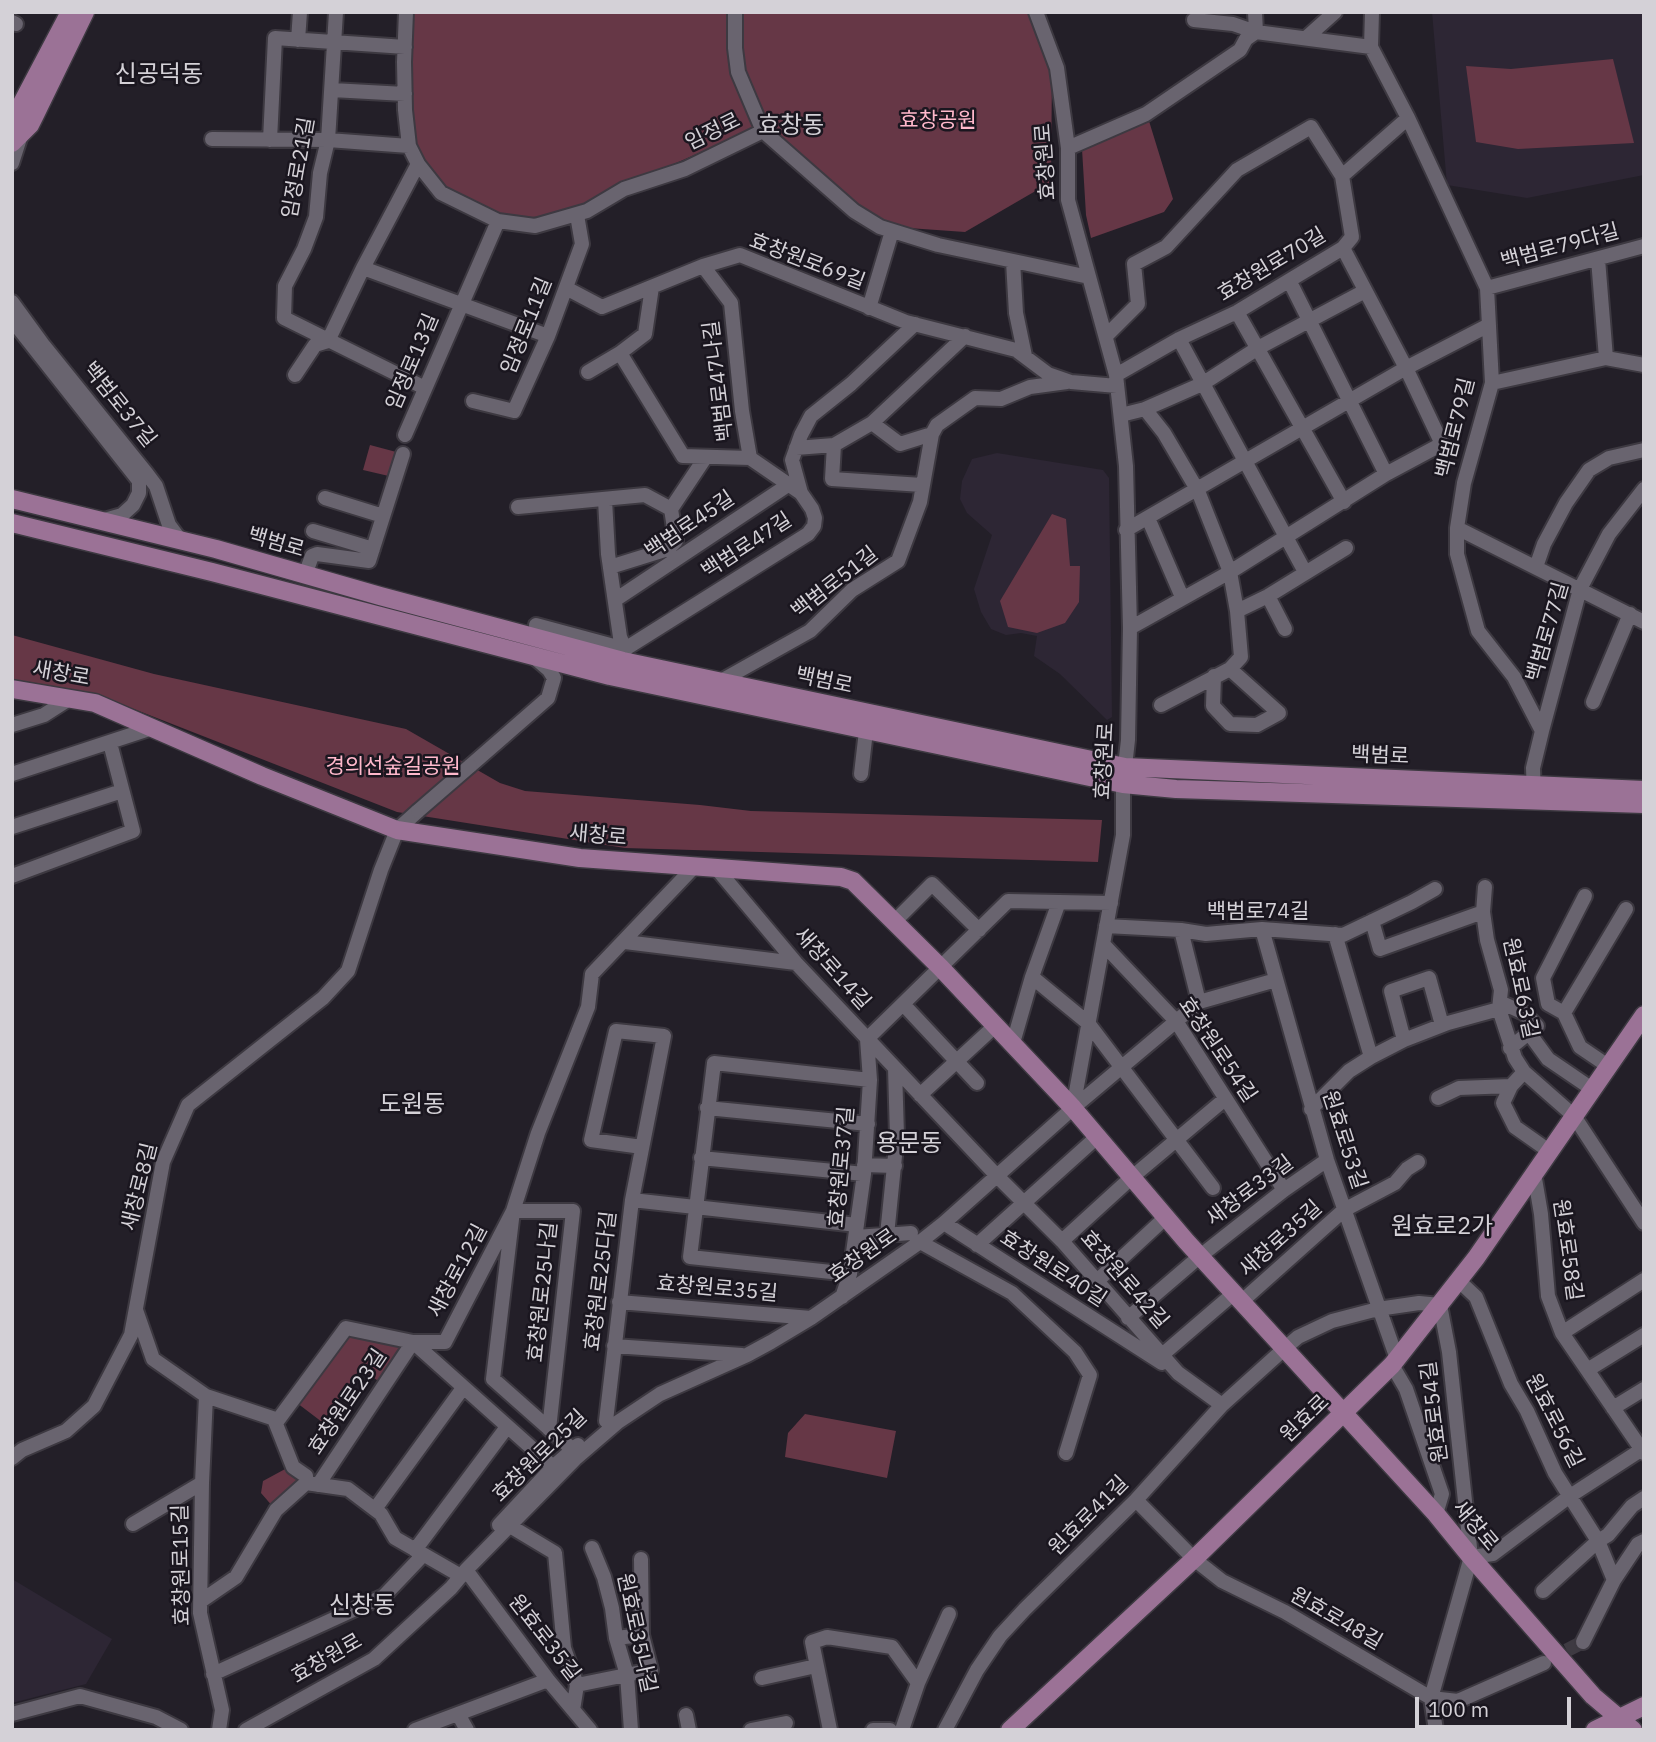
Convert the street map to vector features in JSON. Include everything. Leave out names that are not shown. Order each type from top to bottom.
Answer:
[{"type":"main road","points":[[21,124],[70,12]]},
{"type":"main road","points":[[21,124],[85,12]]},
{"type":"main road","name":"백범로","points":[[12,499],[216,549],[305,575],[719,681],[1124,776],[1535,793],[1644,804]]},
{"type":"main road","name":"백범로","points":[[12,523],[212,572],[610,676],[866,731],[1040,758]]},
{"type":"main road","points":[[212,572],[223,568],[226,559],[216,549]]},
{"type":"main road","points":[[610,676],[618,673],[624,655]]},
{"type":"main road","name":"새창로","points":[[12,689],[95,703],[262,776],[397,830],[580,858],[841,877],[853,881],[941,968],[1073,1108],[1199,1257],[1436,1514],[1593,1696],[1626,1724]]},
{"type":"main road","name":"백범로","points":[[1218,781],[1495,800],[1535,793],[1644,790]]},
{"type":"main road","name":"원효로","points":[[1010,1730],[1194,1559],[1394,1362],[1460,1280],[1644,1015]]},
{"type":"main road","points":[[1595,1730],[1626,1724],[1644,1706]]},
{"type":"street","points":[[299,40],[300,12]]},
{"type":"street","name":"임정로21길","points":[[328,341],[284,318],[285,286],[304,249],[316,216],[320,173],[328,140],[336,12]]},
{"type":"street","name":"임정로","points":[[407,12],[405,94],[410,146],[418,164],[441,193],[498,220],[535,226],[576,215],[624,189],[685,169],[764,131],[810,175],[854,211],[880,227],[938,245],[1088,277]]},
{"type":"street","points":[[735,12],[738,72],[764,131]]},
{"type":"street","name":"효창원로","points":[[246,1730],[374,1659],[451,1588],[575,1459],[618,1422],[660,1394],[747,1355],[842,1297],[915,1237],[944,1223],[1073,1108],[1123,835],[1130,628],[1126,466],[1117,381],[1068,200],[1068,148],[1057,68],[1036,12]]},
{"type":"street","points":[[1255,12],[1256,32]]},
{"type":"street","points":[[1306,38],[1335,12]]},
{"type":"street","name":"백범로79길","points":[[1372,12],[1371,47],[1408,118],[1487,288],[1492,383],[1464,483],[1457,528],[1457,554],[1478,631],[1514,677],[1542,731]]},
{"type":"street","points":[[1194,20],[1233,24],[1256,32],[1371,47]]},
{"type":"street","points":[[1068,148],[1146,114],[1240,50],[1246,39],[1256,32]]},
{"type":"street","points":[[270,140],[275,38],[405,47]]},
{"type":"street","points":[[332,90],[405,94]]},
{"type":"street","points":[[1106,336],[1138,304],[1135,264],[1166,247],[1237,170],[1311,127],[1342,176],[1408,118]]},
{"type":"street","points":[[12,163],[21,124]]},
{"type":"street","points":[[212,139],[328,140],[410,146]]},
{"type":"street","points":[[328,341],[418,164]]},
{"type":"street","name":"효창원로70길","points":[[1117,381],[1179,339],[1237,312],[1290,282],[1343,247],[1352,237],[1342,176]]},
{"type":"street","name":"임정로11길","points":[[473,401],[514,411],[548,336],[582,244],[576,215]]},
{"type":"street","name":"임정로13길","points":[[405,435],[498,220]]},
{"type":"street","name":"효창원로69길","points":[[869,307],[892,231]]},
{"type":"street","name":"백범로79다길","points":[[1487,288],[1644,246]]},
{"type":"street","points":[[1130,628],[1230,572],[1386,474],[1442,444],[1343,247]]},
{"type":"street","name":"효창원로69길","points":[[566,288],[602,307],[703,266],[740,255],[915,324],[1003,345],[1025,356],[1048,374],[1071,382],[1117,381]]},
{"type":"street","points":[[1598,259],[1606,358]]},
{"type":"street","points":[[1013,261],[1016,313],[1025,356]]},
{"type":"street","name":"백범로47나길","points":[[703,266],[731,303],[742,411],[750,458]]},
{"type":"street","points":[[363,268],[460,304]]},
{"type":"street","points":[[1290,282],[1386,474]]},
{"type":"street","points":[[588,372],[645,334],[652,287]]},
{"type":"street","points":[[1121,415],[1145,409],[1202,384],[1258,348],[1365,291]]},
{"type":"street","name":"백범로37길","points":[[12,302],[51,355],[148,474],[156,486],[169,525],[181,541]]},
{"type":"street","name":"임정로13길","points":[[460,304],[548,336]]},
{"type":"street","points":[[1237,312],[1343,502]]},
{"type":"street","name":"백범로37길","points":[[12,320],[139,481],[139,493],[133,505],[122,515],[102,521]]},
{"type":"street","name":"백범로47길","points":[[624,655],[808,534],[814,526],[815,518],[801,493],[792,460],[811,416],[851,384],[915,324]]},
{"type":"street","points":[[1126,530],[1198,491],[1406,368],[1489,325]]},
{"type":"street","points":[[796,447],[834,445],[872,423],[965,336]]},
{"type":"street","points":[[1179,339],[1305,572]]},
{"type":"street","points":[[295,374],[315,345],[328,341],[425,388]]},
{"type":"street","points":[[620,353],[683,456],[750,458],[801,493]]},
{"type":"street","points":[[1492,383],[1606,358],[1644,365]]},
{"type":"street","points":[[872,423],[900,443],[932,434],[937,425],[975,398],[1001,399],[1030,387],[1071,382]]},
{"type":"street","points":[[1145,409],[1164,433],[1198,491],[1230,572],[1241,657],[1230,669],[1161,705]]},
{"type":"street","name":"백범로51길","points":[[719,681],[810,631],[852,590],[898,561],[920,502],[932,434]]},
{"type":"street","points":[[834,445],[832,479],[922,485]]},
{"type":"street","points":[[1536,567],[1544,544],[1566,503],[1589,470],[1609,458],[1644,450]]},
{"type":"street","points":[[305,575],[312,556],[317,554],[369,561],[403,454]]},
{"type":"street","name":"백범로45길","points":[[610,567],[668,548],[676,541],[671,509],[705,458]]},
{"type":"street","name":"백범로45길","points":[[615,600],[788,485]]},
{"type":"street","name":"백범로77길","points":[[1535,793],[1542,731],[1580,589],[1609,534],[1644,488]]},
{"type":"street","name":"백범로45길","points":[[518,507],[645,495],[671,509]]},
{"type":"street","points":[[324,498],[383,516]]},
{"type":"street","points":[[605,500],[610,567],[624,655]]},
{"type":"street","points":[[1148,519],[1182,597]]},
{"type":"street","points":[[1457,528],[1644,622]]},
{"type":"street","points":[[313,531],[373,549]]},
{"type":"street","points":[[1237,611],[1268,596],[1346,548]]},
{"type":"street","points":[[1268,596],[1285,629]]},
{"type":"street","points":[[1593,702],[1630,614]]},
{"type":"street","points":[[536,625],[624,655]]},
{"type":"street","points":[[397,830],[548,698],[554,678],[533,656]]},
{"type":"street","points":[[1214,676],[1213,706],[1230,724],[1257,725],[1279,713],[1230,669]]},
{"type":"street","name":"백범로","points":[[554,678],[569,671],[584,670]]},
{"type":"street","points":[[12,725],[44,715],[69,699]]},
{"type":"street","points":[[12,774],[152,728]]},
{"type":"street","points":[[861,774],[866,731]]},
{"type":"street","points":[[14,876],[133,831],[110,743]]},
{"type":"street","points":[[12,827],[122,791]]},
{"type":"street","name":"새창로8길","points":[[12,1458],[22,1450],[66,1431],[94,1406],[131,1335],[163,1162],[188,1105],[323,998],[348,971],[397,830]]},
{"type":"street","name":"새창로12길","points":[[274,1419],[278,1420],[346,1328],[413,1342],[445,1342],[513,1211],[538,1133],[588,1007],[592,974],[694,867]]},
{"type":"street","name":"새창로14길","points":[[717,869],[796,963],[998,1177]]},
{"type":"street","points":[[894,922],[932,884],[979,930]]},
{"type":"street","name":"원효로63길","points":[[1485,887],[1483,912],[1487,940],[1501,990],[1499,1005],[1510,1048],[1524,1072],[1574,1116],[1644,1223]]},
{"type":"street","name":"백범로74길","points":[[1106,926],[1206,934],[1262,929],[1343,934],[1435,889]]},
{"type":"street","points":[[1585,896],[1543,978],[1548,1004],[1564,1013],[1580,1047],[1608,1066]]},
{"type":"street","points":[[867,1039],[1008,901],[1111,903]]},
{"type":"street","points":[[1013,1043],[1032,977],[1059,902]]},
{"type":"street","points":[[1564,1013],[1626,909]]},
{"type":"street","points":[[1372,921],[1380,950],[1483,912]]},
{"type":"street","name":"원효로53길","points":[[1262,929],[1327,1160],[1441,1494],[1436,1514]]},
{"type":"street","name":"백범로74길","points":[[1181,930],[1199,1002]]},
{"type":"street","name":"백범로74길","points":[[1335,934],[1371,1057]]},
{"type":"street","points":[[625,942],[796,963]]},
{"type":"street","name":"효창원로54길","points":[[1103,944],[1176,1021],[1284,1190]]},
{"type":"street","points":[[1032,977],[1088,1023],[1213,1188]]},
{"type":"street","points":[[1404,1040],[1391,991],[1429,978],[1442,1025]]},
{"type":"street","points":[[1073,1108],[1199,1002],[1276,980]]},
{"type":"street","points":[[903,1004],[977,1083]]},
{"type":"street","points":[[1311,1109],[1349,1071],[1371,1057],[1404,1040],[1499,1005],[1524,1013],[1536,1026],[1510,1048]]},
{"type":"street","points":[[920,1095],[996,1025]]},
{"type":"street","name":"효창원로25다길","points":[[606,1421],[632,1200],[664,1036],[616,1031],[591,1140],[642,1147]]},
{"type":"street","points":[[1529,1033],[1548,1059],[1592,1089]]},
{"type":"street","name":"효창원로37길","points":[[842,1297],[850,1274],[864,1169],[870,1080],[867,1039]]},
{"type":"street","points":[[850,1274],[690,1257],[714,1063],[870,1080]]},
{"type":"street","points":[[887,1235],[897,1136],[895,1068]]},
{"type":"street","points":[[1524,1072],[1511,1086],[1503,1103],[1515,1127],[1549,1152]]},
{"type":"street","points":[[1438,1098],[1459,1088],[1511,1086]]},
{"type":"street","points":[[1062,1241],[1131,1178],[1226,1099]]},
{"type":"street","points":[[707,1108],[868,1124]]},
{"type":"street","points":[[1023,1203],[1097,1137]]},
{"type":"street","points":[[701,1158],[864,1169],[895,1166]]},
{"type":"street","name":"새창로33길","points":[[1199,1257],[1327,1160]]},
{"type":"street","name":"새창로35길","points":[[1237,1298],[1344,1210],[1395,1183],[1407,1169],[1418,1162]]},
{"type":"street","name":"원효로58길","points":[[1534,1173],[1541,1214],[1548,1296],[1562,1333],[1643,1450]]},
{"type":"street","name":"효창원로42길","points":[[998,1177],[1062,1241],[1178,1373],[1222,1405]]},
{"type":"street","points":[[632,1200],[915,1237],[1012,1293],[1075,1352],[1090,1375],[1066,1453]]},
{"type":"street","name":"효창원로40길","points":[[977,1245],[1023,1203]]},
{"type":"street","name":"효창원로25나길","points":[[549,1429],[573,1211],[513,1211],[493,1379],[572,1450]]},
{"type":"street","points":[[1096,1282],[1165,1217]]},
{"type":"street","name":"효창원로40길","points":[[944,1223],[1178,1373]]},
{"type":"street","points":[[1128,1318],[1199,1257]]},
{"type":"street","name":"원효로56길","points":[[1460,1280],[1476,1297],[1511,1384],[1527,1411],[1555,1473],[1598,1541],[1614,1580]]},
{"type":"street","name":"원효로58길","points":[[1562,1333],[1644,1280]]},
{"type":"street","points":[[1162,1355],[1237,1298]]},
{"type":"street","name":"효창원로35길","points":[[619,1302],[811,1318]]},
{"type":"street","points":[[1284,1349],[1298,1337],[1332,1321],[1419,1303],[1440,1305]]},
{"type":"street","name":"원효로54길","points":[[1440,1305],[1449,1352],[1471,1557]]},
{"type":"street","points":[[136,1310],[153,1359],[206,1396],[274,1419]]},
{"type":"street","points":[[1589,1369],[1644,1335]]},
{"type":"street","points":[[413,1342],[553,1467]]},
{"type":"street","name":"효창원로23길","points":[[201,1601],[236,1577],[276,1510],[312,1484],[413,1342]]},
{"type":"street","points":[[614,1346],[747,1355]]},
{"type":"street","name":"원효로41길","points":[[945,1730],[976,1670],[1000,1636],[1136,1500],[1222,1405],[1284,1349]]},
{"type":"street","points":[[375,1509],[463,1388]]},
{"type":"street","points":[[1613,1408],[1644,1389]]},
{"type":"street","name":"효창원로25길","points":[[463,1573],[469,1557],[553,1467],[606,1421],[644,1396],[660,1394]]},
{"type":"street","name":"효창원로15길","points":[[206,1396],[200,1613],[222,1710],[219,1730]]},
{"type":"street","name":"효창원로23길","points":[[274,1419],[293,1467],[312,1484],[348,1489],[381,1514],[395,1538],[419,1553],[463,1573]]},
{"type":"street","points":[[213,1674],[384,1596],[419,1553],[507,1427]]},
{"type":"street","points":[[1436,1730],[1431,1698],[1471,1557],[1493,1554],[1570,1496],[1643,1450]]},
{"type":"street","points":[[134,1524],[202,1483]]},
{"type":"street","points":[[1543,1591],[1608,1535],[1632,1506],[1644,1498]]},
{"type":"street","points":[[1136,1500],[1194,1559]]},
{"type":"street","points":[[510,1526],[555,1553],[564,1648],[577,1685],[573,1710]]},
{"type":"street","points":[[1583,1642],[1614,1580],[1638,1544],[1644,1541]]},
{"type":"street","name":"원효로35나길","points":[[592,1548],[604,1577],[616,1638],[627,1675],[631,1730]]},
{"type":"street","points":[[577,1685],[651,1670],[642,1635],[641,1559]]},
{"type":"street","name":"원효로48길","points":[[1194,1559],[1222,1581],[1285,1612],[1431,1698]]},
{"type":"street","name":"원효로35길","points":[[463,1573],[590,1730]]},
{"type":"street","points":[[902,1730],[918,1683],[949,1614]]},
{"type":"street","points":[[616,1638],[642,1635]]},
{"type":"street","points":[[830,1730],[811,1642],[827,1637],[892,1647],[918,1683]]},
{"type":"street","points":[[1431,1698],[1458,1701],[1544,1663]]},
{"type":"street","points":[[762,1678],[817,1666]]},
{"type":"street","points":[[415,1730],[548,1680]]},
{"type":"street","points":[[12,1714],[80,1696],[156,1717],[181,1730]]},
{"type":"street","points":[[458,1714],[467,1730]]},
{"type":"street","points":[[751,1730],[786,1723]]},
{"type":"street","points":[[873,1730],[890,1730]]},
{"type":"shaded area","points":[[1432,12],[1644,12],[1644,175],[1527,198],[1447,185]]},
{"type":"shaded area","points":[[997,453],[1103,470],[1109,478],[1112,717],[1107,720],[1060,674],[1034,656],[1037,636],[1021,633],[1006,635],[991,629],[981,612],[974,589],[992,535],[967,513],[960,499],[962,481],[972,459]]},
{"type":"shaded area","points":[[12,1579],[112,1639],[86,1684],[12,1703]]},
{"type":"green space","name":"효창공원","points":[[413,12],[1031,12],[1052,70],[1051,182],[965,232],[894,227],[847,197],[757,128],[623,186],[586,208],[557,217],[522,220],[476,205],[444,190],[422,163],[413,131],[409,62]]},
{"type":"green space","points":[[1613,59],[1634,143],[1518,149],[1476,142],[1466,66],[1511,69]]},
{"type":"green space","points":[[1149,121],[1173,199],[1164,212],[1091,238],[1086,215],[1082,149]]},
{"type":"green space","points":[[370,445],[400,453],[393,477],[363,470]]},
{"type":"green space","points":[[1052,514],[1066,519],[1070,566],[1080,566],[1079,602],[1065,623],[1037,633],[1008,627],[1000,601]]},
{"type":"green space","name":"경의선숲길공원","points":[[12,635],[154,674],[406,729],[500,783],[525,791],[751,811],[1102,820],[1098,862],[625,848],[397,812],[98,695],[12,679]]},
{"type":"green space","points":[[351,1334],[405,1349],[380,1382],[360,1369],[322,1422],[297,1403]]},
{"type":"green space","points":[[805,1414],[896,1431],[887,1478],[785,1457],[788,1433]]},
{"type":"green space","points":[[287,1468],[301,1479],[274,1508],[261,1493],[263,1481]]},
{"type":"tunnel","points":[[1548,1660],[1583,1642]]},
{"type":"district","name":"신공덕동","points":[[159,75]]},
{"type":"district","name":"효창동","points":[[791,126]]},
{"type":"district","name":"도원동","points":[[412,1105]]},
{"type":"district","name":"용문동","points":[[909,1144]]},
{"type":"district","name":"원효로2가","points":[[1442,1227]]},
{"type":"district","name":"신창동","points":[[362,1606]]}]
